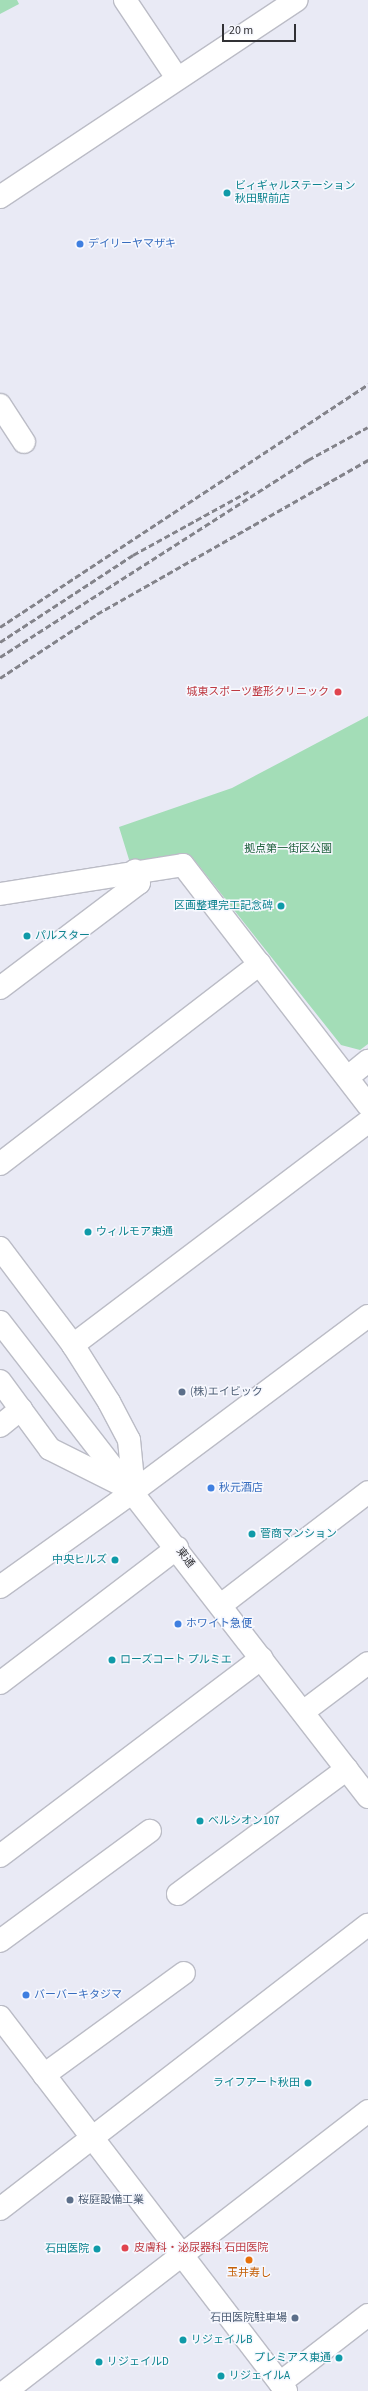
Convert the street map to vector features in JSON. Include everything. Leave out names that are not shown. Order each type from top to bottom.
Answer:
[{"type":"street","points":[[124,0],[178,78]]},
{"type":"street","points":[[0,197],[296,0]]},
{"type":"street","points":[[0,405],[24,442]]},
{"type":"street","points":[[0,894],[135,871],[183,865],[348,1077],[368,1105]]},
{"type":"street","points":[[0,988],[139,883],[135,871]]},
{"type":"street","points":[[0,1164],[260,964]]},
{"type":"street","points":[[348,1077],[368,1061]]},
{"type":"street","points":[[73,1345],[368,1122]]},
{"type":"street","points":[[0,1248],[73,1345],[129,1440],[134,1491]]},
{"type":"street","points":[[0,1587],[134,1491],[368,1316]]},
{"type":"street","name":"東通","points":[[0,1322],[134,1491],[368,1797]]},
{"type":"street","points":[[0,1381],[50,1449],[134,1491]]},
{"type":"street","points":[[0,1426],[21,1409]]},
{"type":"street","points":[[221,1605],[368,1492]]},
{"type":"street","points":[[0,1683],[178,1548]]},
{"type":"street","points":[[0,1856],[262,1658]]},
{"type":"street","points":[[303,1712],[368,1663]]},
{"type":"street","points":[[178,1894],[347,1769]]},
{"type":"street","points":[[0,1941],[150,1831]]},
{"type":"street","points":[[0,2209],[90,2136],[368,1925]]},
{"type":"street","points":[[44,2075],[184,1974]]},
{"type":"street","points":[[0,2018],[181,2257],[283,2387],[368,2315]]},
{"type":"street","points":[[6,2391],[368,2111]]},
{"type":"green space","points":[[0,0],[17,0],[19,4],[0,14]]},
{"type":"green space","name":"拠点第一街区公園","points":[[368,716],[368,1044],[360,1050],[341,1045],[192,857],[131,866],[119,827],[232,788]]},
{"type":"railway","points":[[0,627],[368,384]]},
{"type":"railway","points":[[0,657],[308,460],[368,427]]},
{"type":"railway","points":[[0,678],[97,614],[368,460]]},
{"type":"railway","points":[[0,642],[133,555],[249,491]]},
{"type":"place","name":"ビィギャルステーション 秋田駅前店","points":[[227,193]]},
{"type":"place","name":"デイリーヤマザキ","points":[[80,244]]},
{"type":"place","name":"城東スポーツ整形クリニック","points":[[338,692]]},
{"type":"place","name":"区画整理完工記念碑","points":[[281,906]]},
{"type":"place","name":"パルスター","points":[[27,936]]},
{"type":"place","name":"ウィルモア東通","points":[[88,1232]]},
{"type":"place","name":"(株)エイビック","points":[[182,1392]]},
{"type":"place","name":"秋元酒店","points":[[211,1488]]},
{"type":"place","name":"菅商マンション","points":[[252,1534]]},
{"type":"place","name":"中央ヒルズ","points":[[115,1560]]},
{"type":"place","name":"ホワイト急便","points":[[178,1624]]},
{"type":"place","name":"ローズコート プルミエ","points":[[112,1660]]},
{"type":"place","name":"ベルシオン107","points":[[200,1821]]},
{"type":"place","name":"バーバーキタジマ","points":[[26,1995]]},
{"type":"place","name":"ライフアート秋田","points":[[308,2083]]},
{"type":"place","name":"桜庭設備工業","points":[[70,2200]]},
{"type":"place","name":"皮膚科・泌尿器科 石田医院","points":[[125,2248]]},
{"type":"place","name":"石田医院","points":[[97,2249]]},
{"type":"place","name":"玉井寿し","points":[[249,2260]]},
{"type":"place","name":"石田医院駐車場","points":[[295,2318]]},
{"type":"place","name":"リジェイルB","points":[[183,2340]]},
{"type":"place","name":"プレミアス東通","points":[[339,2358]]},
{"type":"place","name":"リジェイルD","points":[[99,2362]]},
{"type":"place","name":"リジェイルA","points":[[221,2376]]}]
